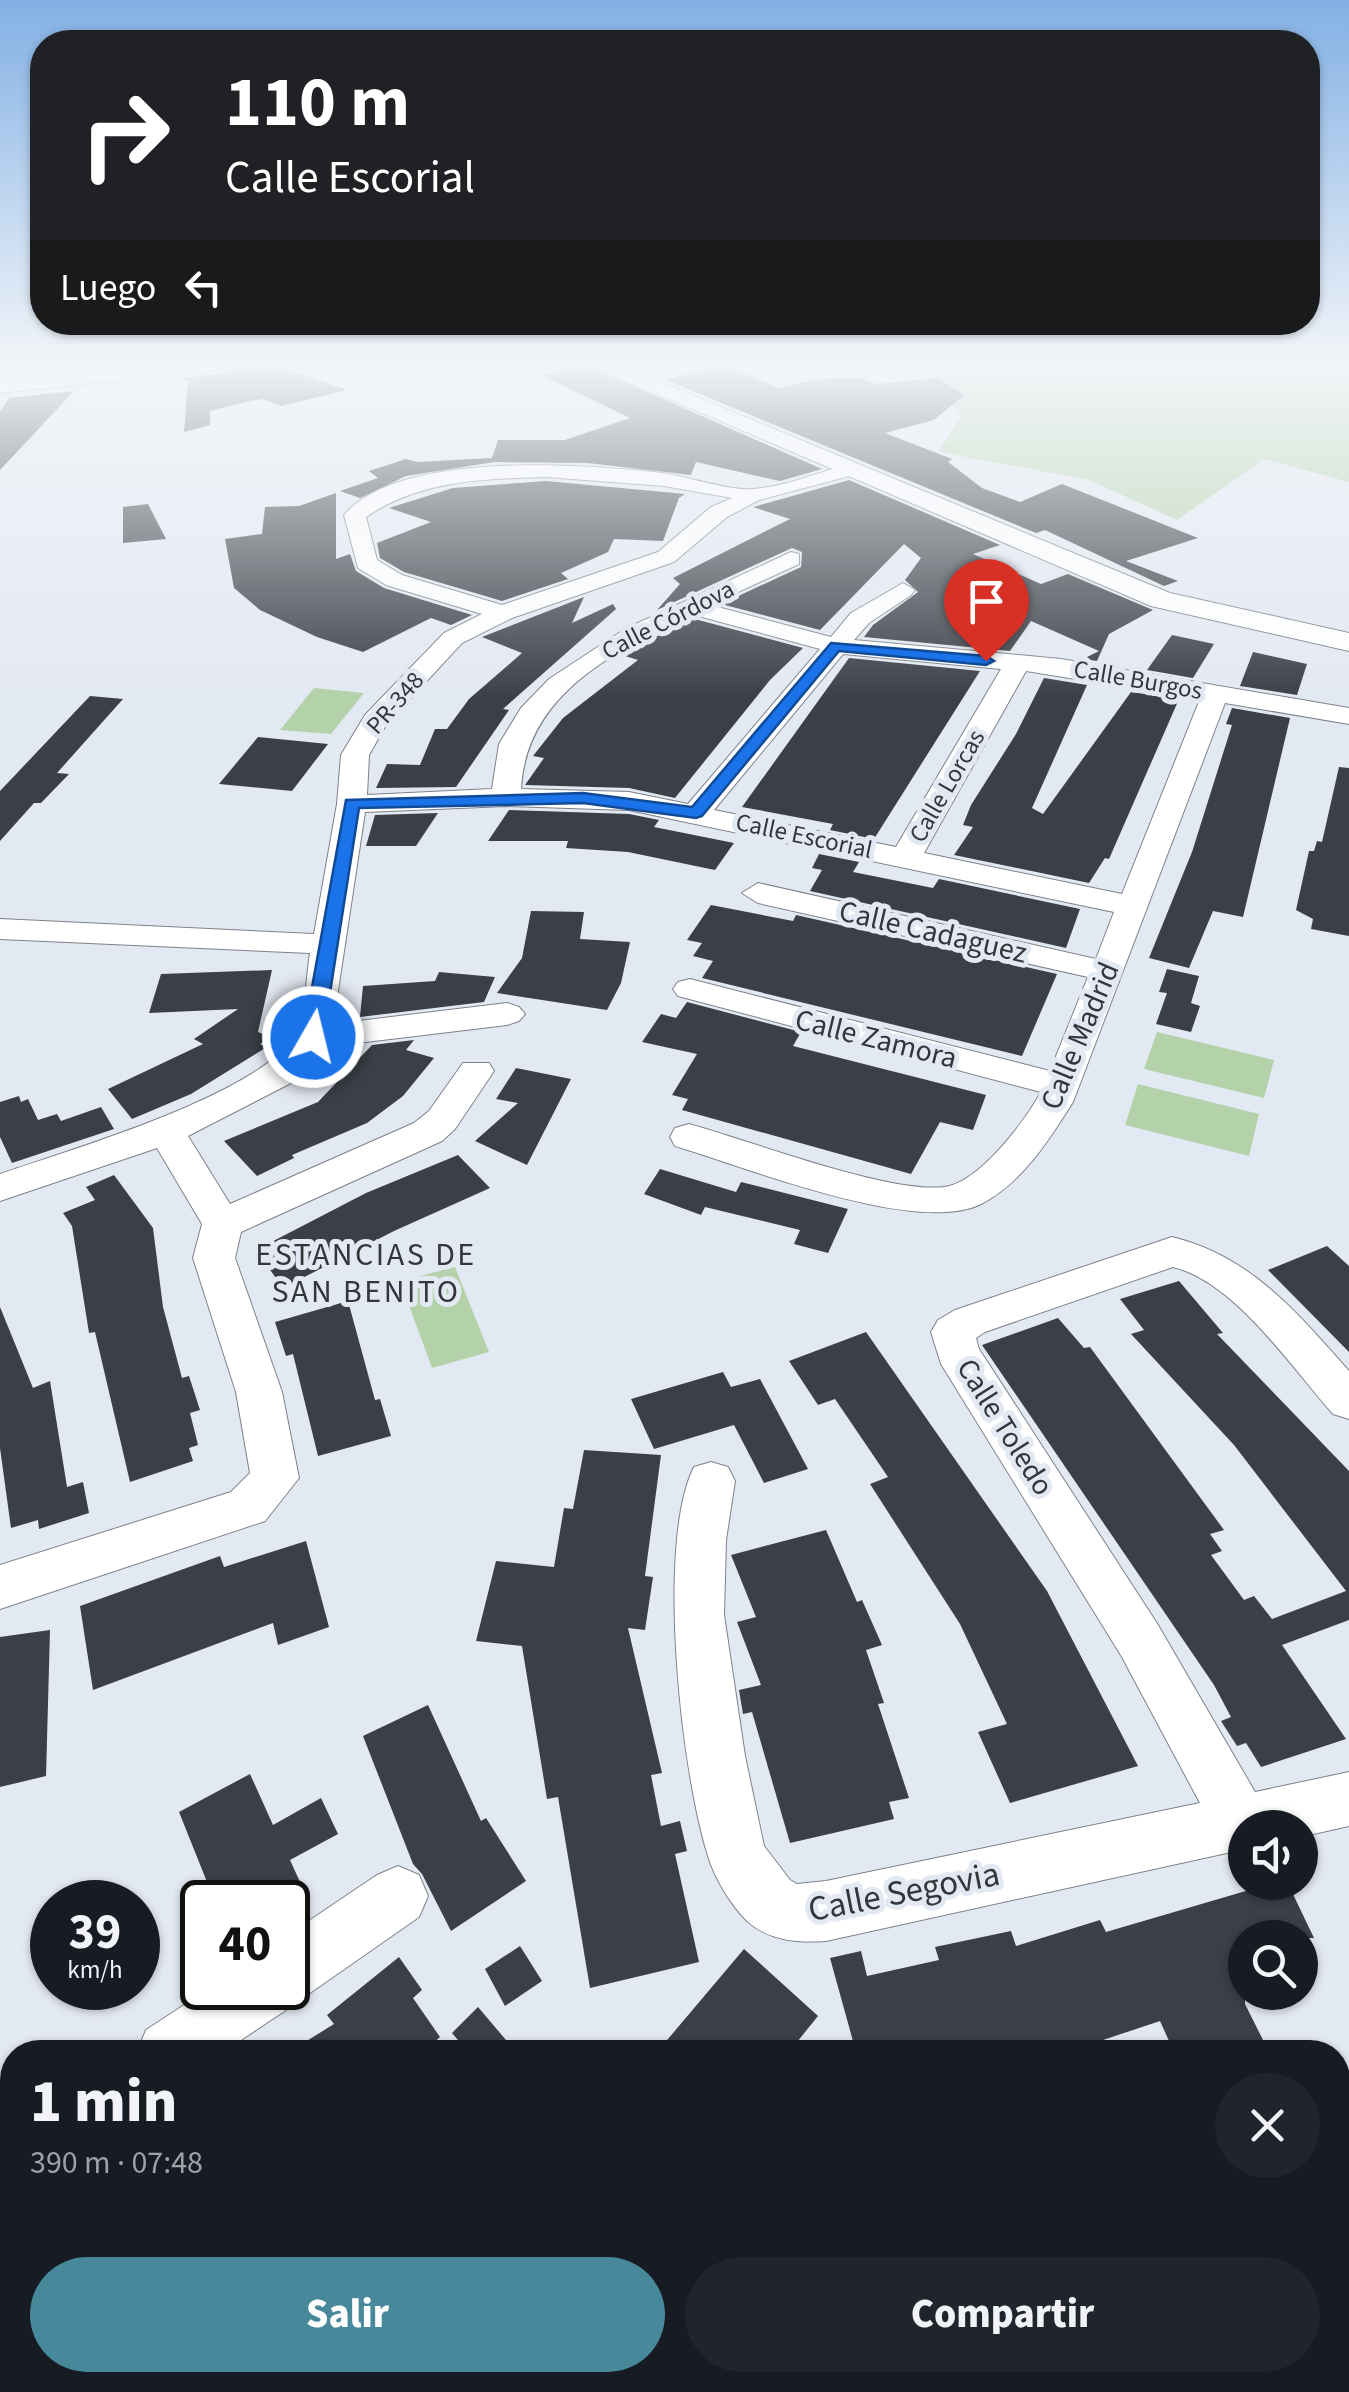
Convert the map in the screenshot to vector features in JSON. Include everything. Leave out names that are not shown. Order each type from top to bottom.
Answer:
[{"type":"main road","points":[[863,476],[1161,600],[1349,642]]},
{"type":"street","points":[[450,476],[390,492],[366,503],[355,515],[366,563],[394,580],[503,613]]},
{"type":"street","points":[[590,476],[677,480],[752,496]]},
{"type":"street","name":"PR-348","points":[[313,1037],[352,804],[355,754],[376,721],[453,638],[503,613],[666,557],[718,512],[752,496],[829,476]]},
{"type":"street","name":"Calle Córdova","points":[[506,797],[513,743],[545,696],[598,653],[790,558]]},
{"type":"street","points":[[696,812],[860,618],[903,590]]},
{"type":"street","name":"Calle Burgos","points":[[691,608],[836,646],[1017,664],[1349,716]]},
{"type":"street","name":"Calle Lorcas","points":[[906,857],[1017,664]]},
{"type":"street","name":"Calle Madrid","points":[[688,1137],[932,1203],[980,1188],[1036,1131],[1063,1086],[1215,694]]},
{"type":"street","name":"Calle Escorial","points":[[352,804],[506,797],[629,801],[1133,906]]},
{"type":"street","name":"Calle Cadaguez","points":[[758,893],[1109,972]]},
{"type":"street","points":[[0,929],[326,944]]},
{"type":"street","name":"Calle Zamora","points":[[690,989],[1063,1086]]},
{"type":"street","points":[[0,1188],[166,1130],[278,1074],[313,1037],[507,1014]]},
{"type":"street","points":[[222,1224],[428,1132],[442,1120],[476,1071]]},
{"type":"street","points":[[0,1587],[248,1507],[275,1478],[259,1392],[214,1258],[222,1224],[166,1130]]},
{"type":"street","name":"Calle Toledo","points":[[1234,1810],[1140,1641],[957,1352],[954,1332],[970,1320],[1172,1252],[1194,1254],[1240,1286],[1349,1401]]},
{"type":"street","name":"Calle Segovia","points":[[711,1480],[701,1540],[698,1615],[703,1670],[738,1858],[769,1901],[794,1914],[826,1911],[1228,1824]]},
{"type":"street","name":"Calle Segovia","points":[[1292,1810],[1349,1798]]},
{"type":"street","points":[[310,1956],[398,1896]]},
{"type":"street","points":[[186,2040],[231,2010]]},
{"type":"green space","points":[[1066,476],[1240,476],[1177,520],[1089,480]]},
{"type":"green space","points":[[1325,476],[1349,476],[1349,482]]},
{"type":"green space","points":[[314,688],[364,693],[331,734],[280,730]]},
{"type":"green space","points":[[1157,1032],[1274,1060],[1264,1098],[1144,1069]]},
{"type":"green space","points":[[1138,1084],[1259,1114],[1249,1156],[1125,1125]]},
{"type":"green space","points":[[455,1267],[489,1352],[432,1368],[400,1281]]},
{"type":"building","points":[[375,476],[408,476],[360,498],[340,491],[378,478]]},
{"type":"building","points":[[756,476],[799,476],[780,481]]},
{"type":"building","points":[[897,476],[966,476],[982,488],[1020,502],[1062,484],[1198,538],[1126,561],[1178,581],[1164,586],[1045,530],[1036,533]]},
{"type":"building","points":[[849,480],[1000,545],[973,554],[1041,584],[1068,574],[1153,610],[1109,634],[1097,661],[1083,659],[1099,651],[1031,621],[1010,651],[864,637],[873,625],[918,592],[905,580],[921,558],[904,544],[820,630],[721,604],[801,567],[802,552],[792,548],[657,610],[680,584],[673,578],[790,519],[753,507]]},
{"type":"building","points":[[546,481],[685,494],[679,498],[663,541],[614,539],[608,552],[561,573],[568,579],[502,601],[404,572],[380,558],[377,543],[431,522],[389,508],[453,488]]},
{"type":"building","points":[[336,493],[336,559],[350,554],[356,571],[384,588],[472,615],[451,625],[431,618],[363,652],[317,637],[260,610],[234,588],[225,539],[262,534],[265,507],[299,506]]},
{"type":"building","points":[[148,504],[166,539],[123,543],[123,507]]},
{"type":"building","points":[[584,597],[572,623],[613,604],[616,609],[503,709],[509,710],[456,787],[376,788],[387,764],[420,765],[435,729],[447,729],[469,699],[522,653],[482,637]]},
{"type":"building","points":[[691,618],[803,648],[770,680],[675,798],[629,788],[525,785],[544,758],[533,756],[563,718],[638,660],[622,655]]},
{"type":"building","points":[[1172,635],[1214,644],[1193,678],[1147,670]]},
{"type":"building","points":[[1253,652],[1307,664],[1297,695],[1240,686]]},
{"type":"building","points":[[849,658],[980,671],[874,839],[830,830],[833,824],[742,807]]},
{"type":"building","points":[[1044,678],[1087,685],[1032,808],[1043,814],[1131,692],[1179,699],[1109,859],[1105,858],[1089,883],[954,855],[973,827],[963,825],[971,805],[1016,734]]},
{"type":"building","points":[[90,696],[123,699],[57,773],[69,774],[41,803],[34,803],[0,841],[0,791]]},
{"type":"building","points":[[1232,708],[1290,718],[1243,917],[1213,911],[1189,968],[1149,958],[1192,852],[1232,725],[1226,724]]},
{"type":"building","points":[[258,737],[328,744],[292,791],[219,784]]},
{"type":"building","points":[[1339,767],[1349,768],[1349,936],[1311,929],[1313,919],[1296,910],[1309,851],[1314,851],[1317,841],[1322,842]]},
{"type":"building","points":[[509,810],[629,814],[659,820],[654,827],[734,843],[715,870],[628,852],[566,848],[568,841],[488,841]]},
{"type":"building","points":[[438,813],[416,846],[366,846],[375,815]]},
{"type":"building","points":[[819,854],[859,862],[853,872],[933,888],[939,879],[1080,909],[1066,948],[810,891],[822,870],[812,868]]},
{"type":"building","points":[[711,905],[793,921],[796,915],[1057,974],[1022,1056],[702,978],[713,961],[693,956],[702,943],[687,940]]},
{"type":"building","points":[[531,911],[584,912],[580,939],[630,942],[621,983],[607,1010],[497,993],[522,958]]},
{"type":"building","points":[[1167,969],[1199,976],[1191,1003],[1200,1006],[1191,1032],[1156,1024],[1167,993],[1159,992]]},
{"type":"building","points":[[272,970],[258,1032],[270,1037],[260,1044],[267,1047],[191,1094],[132,1119],[108,1089],[203,1044],[194,1039],[238,1009],[149,1013],[161,974]]},
{"type":"building","points":[[439,972],[495,977],[484,1002],[360,1017],[363,986],[435,981]]},
{"type":"building","points":[[687,1002],[801,1032],[793,1046],[986,1095],[973,1130],[940,1122],[911,1174],[682,1110],[688,1099],[672,1095],[697,1054],[642,1042],[661,1014],[676,1018]]},
{"type":"building","points":[[414,1040],[406,1050],[434,1058],[403,1096],[367,1123],[292,1155],[294,1158],[257,1176],[224,1141],[318,1102],[372,1045]]},
{"type":"building","points":[[516,1068],[571,1079],[527,1165],[475,1141],[518,1103],[496,1099]]},
{"type":"building","points":[[19,1096],[21,1102],[28,1099],[38,1120],[57,1114],[61,1121],[101,1107],[114,1129],[12,1163],[0,1137],[0,1102]]},
{"type":"building","points":[[458,1155],[490,1188],[394,1231],[283,1288],[256,1250],[366,1193]]},
{"type":"building","points":[[660,1169],[736,1192],[741,1182],[848,1209],[828,1253],[794,1244],[800,1230],[705,1207],[701,1215],[644,1194]]},
{"type":"building","points":[[114,1175],[153,1228],[163,1307],[182,1378],[189,1376],[200,1410],[190,1413],[198,1445],[189,1448],[193,1461],[130,1482],[95,1332],[89,1333],[72,1226],[63,1213],[95,1200],[86,1187]]},
{"type":"building","points":[[1327,1246],[1349,1266],[1349,1352],[1268,1270]]},
{"type":"building","points":[[1179,1281],[1223,1333],[1217,1334],[1349,1471],[1349,1620],[1282,1645],[1346,1739],[1261,1767],[1246,1743],[1237,1746],[1221,1721],[1231,1717],[1214,1685],[982,1345],[1058,1318],[1084,1348],[1090,1347],[1224,1530],[1210,1534],[1222,1551],[1211,1555],[1244,1600],[1254,1596],[1272,1619],[1346,1591],[1234,1445],[1131,1334],[1144,1330],[1120,1299]]},
{"type":"building","points":[[348,1301],[375,1400],[380,1399],[391,1436],[318,1456],[293,1354],[286,1356],[275,1322]]},
{"type":"building","points":[[0,1307],[33,1388],[50,1381],[67,1487],[83,1482],[89,1513],[39,1529],[38,1520],[11,1528],[0,1448]]},
{"type":"building","points":[[866,1332],[1047,1591],[1138,1766],[1010,1803],[978,1732],[1007,1724],[960,1624],[870,1484],[888,1477],[835,1399],[818,1405],[789,1361]]},
{"type":"building","points":[[723,1372],[731,1387],[760,1379],[808,1469],[764,1483],[734,1425],[654,1449],[631,1399]]},
{"type":"building","points":[[584,1450],[661,1455],[645,1576],[653,1577],[645,1630],[628,1628],[662,1773],[651,1775],[661,1826],[680,1821],[687,1851],[675,1854],[699,1962],[590,1988],[558,1797],[547,1799],[522,1646],[476,1641],[496,1561],[554,1567],[564,1508],[573,1509]]},
{"type":"building","points":[[826,1530],[857,1602],[862,1600],[882,1645],[866,1650],[884,1703],[878,1704],[909,1798],[889,1802],[894,1819],[790,1843],[752,1712],[743,1714],[739,1690],[761,1685],[737,1622],[756,1617],[731,1555]]},
{"type":"building","points":[[306,1541],[329,1627],[278,1645],[273,1623],[93,1690],[80,1606],[220,1556],[224,1567]]},
{"type":"building","points":[[50,1630],[46,1776],[0,1787],[0,1637]]},
{"type":"building","points":[[428,1705],[481,1821],[486,1818],[526,1881],[451,1931],[413,1864],[363,1736]]},
{"type":"building","points":[[250,1774],[273,1825],[321,1798],[338,1834],[290,1860],[299,1880],[206,1880],[179,1812]]},
{"type":"building","points":[[1228,1896],[1228,1900],[1296,1900],[1305,1920],[1228,1920],[1228,2010],[1248,2010],[1263,2040],[1169,2040],[1160,2021],[1103,2040],[853,2040],[830,1958],[861,1951],[867,1976],[939,1960],[935,1947],[1011,1931],[1016,1946],[1100,1920],[1106,1932]]},
{"type":"building","points":[[520,1946],[542,1981],[505,2006],[485,1969]]},
{"type":"building","points":[[744,1949],[818,2016],[799,2040],[667,2040]]},
{"type":"building","points":[[399,1957],[422,1990],[413,1998],[440,2037],[308,2040],[334,2024],[327,2015]]},
{"type":"building","points":[[478,2007],[506,2040],[458,2040],[452,2033]]},
{"type":"district","name":"ESTANCIAS DE SAN BENITO","points":[[366,1274]]},
{"type":"route","points":[[313,1037],[352,804],[583,798],[696,812],[836,646],[986,661]]}]
